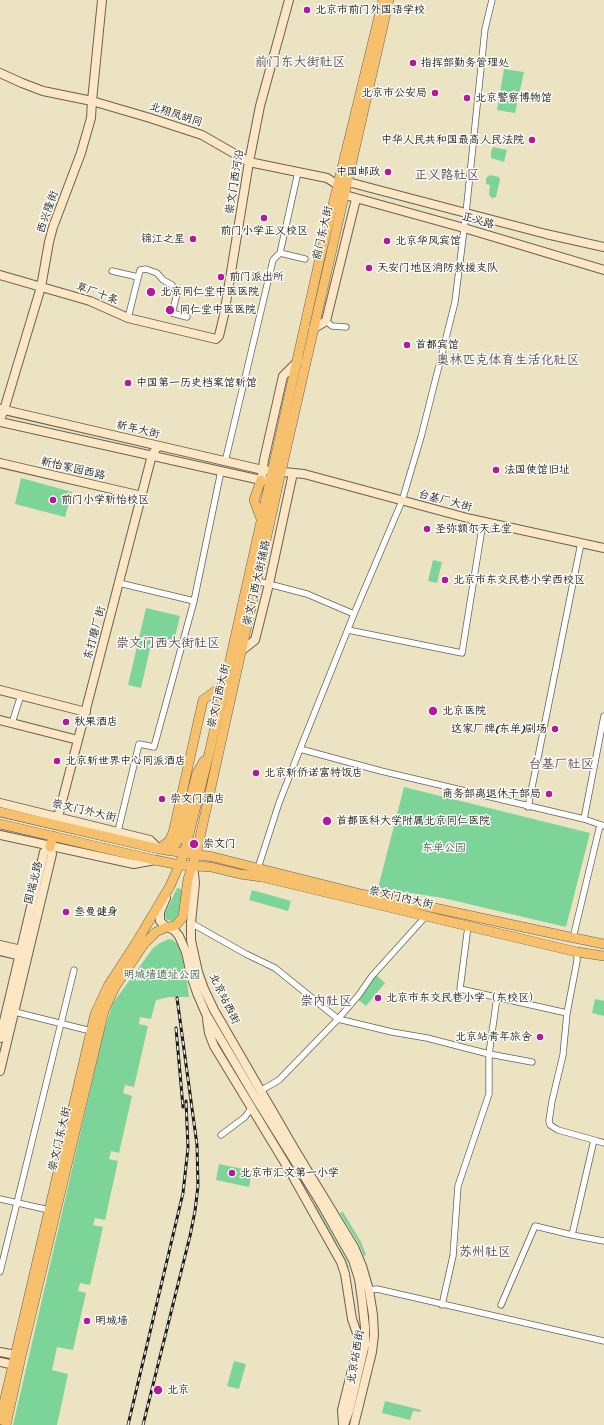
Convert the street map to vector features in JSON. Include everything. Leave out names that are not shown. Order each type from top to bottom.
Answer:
[{"type":"main road","name":"前门东大街","points":[[269,475],[298,360],[382,0]]},
{"type":"main road","name":"前门东大街","points":[[269,475],[313,329],[389,0]]},
{"type":"main road","name":"崇文门西大街","points":[[180,865],[209,754],[225,684],[261,520],[269,475]]},
{"type":"main road","name":"崇文门西大街","points":[[193,866],[268,528],[269,475]]},
{"type":"main road","points":[[159,849],[169,841],[173,833],[203,700],[225,684]]},
{"type":"main road","points":[[169,851],[180,838],[197,773],[209,754]]},
{"type":"main road","name":"崇文门外大街","points":[[0,812],[57,821],[159,849],[196,855]]},
{"type":"main road","points":[[0,824],[155,860],[193,866],[188,882],[183,917],[176,925],[168,927]]},
{"type":"main road","points":[[50,847],[53,836]]},
{"type":"main road","name":"崇文门内大街","points":[[196,855],[258,868],[361,894],[416,904],[604,944]]},
{"type":"main road","name":"崇文门东大街","points":[[18,1356],[49,1210],[91,1030],[99,1005],[105,991],[170,886],[180,865]]},
{"type":"main road","name":"崇文门内大街","points":[[193,866],[211,867],[240,874],[262,877],[576,952],[604,956]]},
{"type":"main road","name":"崇文门东大街","points":[[18,1356],[104,1011],[115,987],[144,944],[156,932],[168,927]]},
{"type":"main road","points":[[6,1425],[18,1356]]},
{"type":"main road","points":[[0,1420],[16,1365]]},
{"type":"street","name":"西兴隆街","points":[[0,421],[2,410],[41,287],[53,227],[81,153],[91,118],[102,0]]},
{"type":"street","name":"崇文门西河沿","points":[[186,332],[213,339],[216,339],[219,336],[224,316],[249,162],[260,106],[289,0]]},
{"type":"street","points":[[258,868],[279,803],[354,614],[402,501],[421,437],[455,302],[485,29],[492,0]]},
{"type":"street","name":"北翔凤胡同","points":[[0,73],[22,83],[43,90],[92,101],[202,136],[249,162],[327,178],[338,185]]},
{"type":"street","points":[[225,462],[273,260],[280,253],[298,172]]},
{"type":"street","points":[[345,195],[338,185],[348,182]]},
{"type":"street","name":"正义路","points":[[348,182],[604,248]]},
{"type":"street","name":"正义路","points":[[345,195],[464,228],[604,270]]},
{"type":"street","points":[[313,329],[326,321],[356,198]]},
{"type":"street","points":[[332,249],[346,234]]},
{"type":"street","points":[[280,253],[305,259]]},
{"type":"street","points":[[128,318],[140,270],[146,269],[155,272],[164,281],[174,287],[176,294],[172,313],[187,317]]},
{"type":"street","points":[[112,271],[138,277]]},
{"type":"street","name":"草厂十条","points":[[0,275],[90,301],[128,318],[186,332]]},
{"type":"street","points":[[326,321],[332,326],[346,327]]},
{"type":"street","name":"祈年大街","points":[[2,410],[225,462],[269,475]]},
{"type":"street","name":"祈年大街","points":[[0,421],[221,471],[269,475]]},
{"type":"street","name":"东打磨厂街","points":[[57,821],[152,455],[158,446]]},
{"type":"street","name":"新怡家园西路","points":[[0,463],[142,496]]},
{"type":"street","points":[[118,831],[139,744],[154,747],[194,601],[221,471]]},
{"type":"street","name":"台基厂大街","points":[[269,475],[293,473],[304,474],[483,522],[604,548]]},
{"type":"street","name":"崇文门西大街辅路","points":[[241,651],[255,640],[269,584],[293,473]]},
{"type":"street","points":[[268,528],[285,513]]},
{"type":"street","points":[[348,630],[462,653],[483,522]]},
{"type":"street","points":[[528,807],[581,543]]},
{"type":"street","points":[[257,581],[307,594],[354,614]]},
{"type":"street","points":[[119,583],[194,601]]},
{"type":"street","points":[[0,690],[20,697],[85,714]]},
{"type":"street","points":[[0,695],[20,697]]},
{"type":"street","points":[[12,723],[20,697]]},
{"type":"street","points":[[584,819],[604,716]]},
{"type":"street","points":[[0,720],[78,740]]},
{"type":"street","points":[[300,750],[528,807],[584,819],[602,825],[573,938]]},
{"type":"street","name":"崇文门外大街","points":[[0,803],[57,821],[118,831],[150,840],[159,849]]},
{"type":"street","points":[[0,835],[134,864],[155,860]]},
{"type":"street","name":"国瑞北路","points":[[0,1071],[44,852],[50,847]]},
{"type":"street","name":"北京站西街","points":[[193,866],[195,883],[191,922],[191,940],[194,959],[204,989],[214,1010],[260,1091],[354,1247],[362,1266],[369,1290],[373,1315],[374,1335],[372,1352],[354,1425]]},
{"type":"street","name":"崇文门东大街","points":[[168,927],[160,921],[159,917],[170,886]]},
{"type":"street","points":[[260,1091],[279,1080],[338,1019],[358,996],[372,976],[426,916]]},
{"type":"street","points":[[191,922],[246,954],[275,968],[338,1019],[392,1032],[427,1038],[488,1054],[532,1062]]},
{"type":"street","points":[[468,926],[460,989],[567,1013]]},
{"type":"street","name":"北京站西街","points":[[168,927],[174,930],[179,936],[186,952],[191,975],[206,1014],[353,1260],[359,1279],[365,1327],[365,1344],[349,1412],[344,1425]]},
{"type":"street","points":[[0,945],[24,954]]},
{"type":"street","points":[[0,952],[24,954]]},
{"type":"street","points":[[576,952],[577,961],[567,1013],[563,1055],[552,1101],[549,1121],[550,1125],[558,1130],[604,1142]]},
{"type":"street","name":"国瑞北路","points":[[0,1038],[24,954]]},
{"type":"street","points":[[0,1272],[74,970]]},
{"type":"street","points":[[442,1305],[453,1256],[458,1186],[489,1094],[488,1054],[497,997]]},
{"type":"street","points":[[11,1011],[91,1030]]},
{"type":"street","points":[[206,1014],[209,1033],[214,1046],[291,1173],[341,1262],[345,1274],[352,1319],[360,1342]]},
{"type":"street","points":[[221,1135],[245,1117],[257,1100]]},
{"type":"street","points":[[572,1235],[594,1140]]},
{"type":"street","name":"北京站西街","points":[[296,1164],[302,1179],[346,1255],[352,1270],[359,1307],[360,1342],[342,1410],[344,1425]]},
{"type":"street","points":[[0,1199],[49,1210]]},
{"type":"street","points":[[501,1305],[535,1226],[604,1241]]},
{"type":"street","points":[[369,1290],[377,1289],[604,1342]]},
{"type":"street","points":[[0,1352],[18,1356]]},
{"type":"street","points":[[0,1362],[16,1365]]},
{"type":"green space","points":[[504,69],[524,72],[515,113],[497,110]]},
{"type":"green space","points":[[493,147],[507,150],[504,162],[491,158],[491,151]]},
{"type":"green space","points":[[490,175],[499,177],[500,180],[496,197],[492,198],[489,195],[490,185],[486,184],[486,178]]},
{"type":"green space","points":[[21,478],[72,492],[65,517],[15,504]]},
{"type":"green space","points":[[433,560],[442,562],[437,583],[428,581]]},
{"type":"green space","points":[[146,608],[180,616],[174,641],[153,636],[141,688],[128,685]]},
{"type":"green space","name":"东单公园","points":[[404,787],[590,833],[566,927],[443,898],[378,888]]},
{"type":"green space","points":[[177,888],[181,889],[182,892],[178,917],[174,921],[168,920],[166,919],[165,914]]},
{"type":"green space","points":[[252,890],[291,901],[288,911],[249,900]]},
{"type":"green space","name":"明城墙遗址公园","points":[[169,939],[173,940],[179,946],[186,973],[189,997],[169,997],[156,1000],[151,1019],[140,1017],[139,1024],[148,1026],[134,1087],[125,1085],[123,1093],[132,1096],[119,1153],[111,1151],[109,1159],[118,1161],[105,1220],[95,1218],[93,1225],[103,1227],[90,1285],[80,1283],[78,1291],[86,1293],[73,1350],[57,1347],[52,1370],[68,1374],[57,1425],[13,1425],[104,1031],[113,1003],[153,948]]},
{"type":"green space","points":[[376,975],[385,983],[366,1006],[357,999]]},
{"type":"green space","points":[[595,999],[604,1001],[604,1016],[592,1013]]},
{"type":"green space","points":[[219,1164],[252,1171],[249,1187],[216,1180]]},
{"type":"green space","points":[[315,1204],[349,1268],[347,1268],[312,1205]]},
{"type":"green space","points":[[343,1212],[361,1242],[366,1255],[364,1256],[359,1244],[340,1213]]},
{"type":"green space","points":[[234,1361],[246,1364],[239,1389],[227,1386]]},
{"type":"green space","points":[[385,1401],[421,1410],[421,1412],[413,1411],[410,1420],[382,1413]]},
{"type":"railway","points":[[143,1425],[190,1236],[198,1186],[197,1145],[177,998]]},
{"type":"railway","points":[[176,1028],[183,1107]]},
{"type":"railway","points":[[128,1425],[183,1193],[188,1148],[186,1101]]},
{"type":"place","name":"北京市前门外国语学校","points":[[307,10]]},
{"type":"place","name":"指挥部勤务管理处","points":[[413,63]]},
{"type":"place","name":"北京市公安局","points":[[435,93]]},
{"type":"place","name":"北京警察博物馆","points":[[467,98]]},
{"type":"place","name":"中华人民共和国最高人民法院","points":[[532,140]]},
{"type":"place","name":"中国邮政","points":[[388,172]]},
{"type":"place","name":"前门小学正义校区","points":[[264,218]]},
{"type":"place","name":"锦江之星","points":[[193,239]]},
{"type":"place","name":"北京华风宾馆","points":[[387,241]]},
{"type":"place","name":"天安门地区消防救援支队","points":[[369,268]]},
{"type":"place","name":"前门派出所","points":[[221,277]]},
{"type":"place","name":"北京同仁堂中医医院","points":[[151,292]]},
{"type":"place","name":"同仁堂中医医院","points":[[170,310]]},
{"type":"place","name":"首都宾馆","points":[[407,345]]},
{"type":"place","name":"中国第一历史档案馆新馆","points":[[128,383]]},
{"type":"place","name":"法国使馆旧址","points":[[496,470]]},
{"type":"place","name":"前门小学新怡校区","points":[[53,500]]},
{"type":"place","name":"圣弥额尔天主堂","points":[[427,529]]},
{"type":"place","name":"北京市东交民巷小学西校区","points":[[445,580]]},
{"type":"place","name":"北京医院","points":[[433,711]]},
{"type":"place","name":"秋果酒店","points":[[66,722]]},
{"type":"place","name":"这家厂牌(东单)剧场","points":[[555,729]]},
{"type":"place","name":"北京新世界中心同派酒店","points":[[57,761]]},
{"type":"place","name":"北京新侨诺富特饭店","points":[[256,773]]},
{"type":"place","name":"商务部离退休干部局","points":[[549,794]]},
{"type":"place","name":"崇文门酒店","points":[[162,799]]},
{"type":"place","name":"首都医科大学附属北京同仁医院","points":[[327,821]]},
{"type":"place","name":"崇文门","points":[[194,844]]},
{"type":"place","name":"叁曼健身","points":[[66,912]]},
{"type":"place","name":"北京市东交民巷小学（东校区）","points":[[378,998]]},
{"type":"place","name":"北京站青年旅舍","points":[[540,1037]]},
{"type":"place","name":"北京市汇文第一小学","points":[[232,1173]]},
{"type":"place","name":"明城墙","points":[[87,1321]]},
{"type":"place","name":"北京","points":[[158,1390]]},
{"type":"district","name":"前门东大街社区","points":[[300,63]]},
{"type":"district","name":"正义路社区","points":[[447,176]]},
{"type":"district","name":"奥林匹克体育生活化社区","points":[[508,361]]},
{"type":"district","name":"崇文门西大街社区","points":[[168,644]]},
{"type":"district","name":"台基厂社区","points":[[561,765]]},
{"type":"district","name":"崇内社区","points":[[326,1002]]},
{"type":"district","name":"苏州社区","points":[[485,1253]]}]
